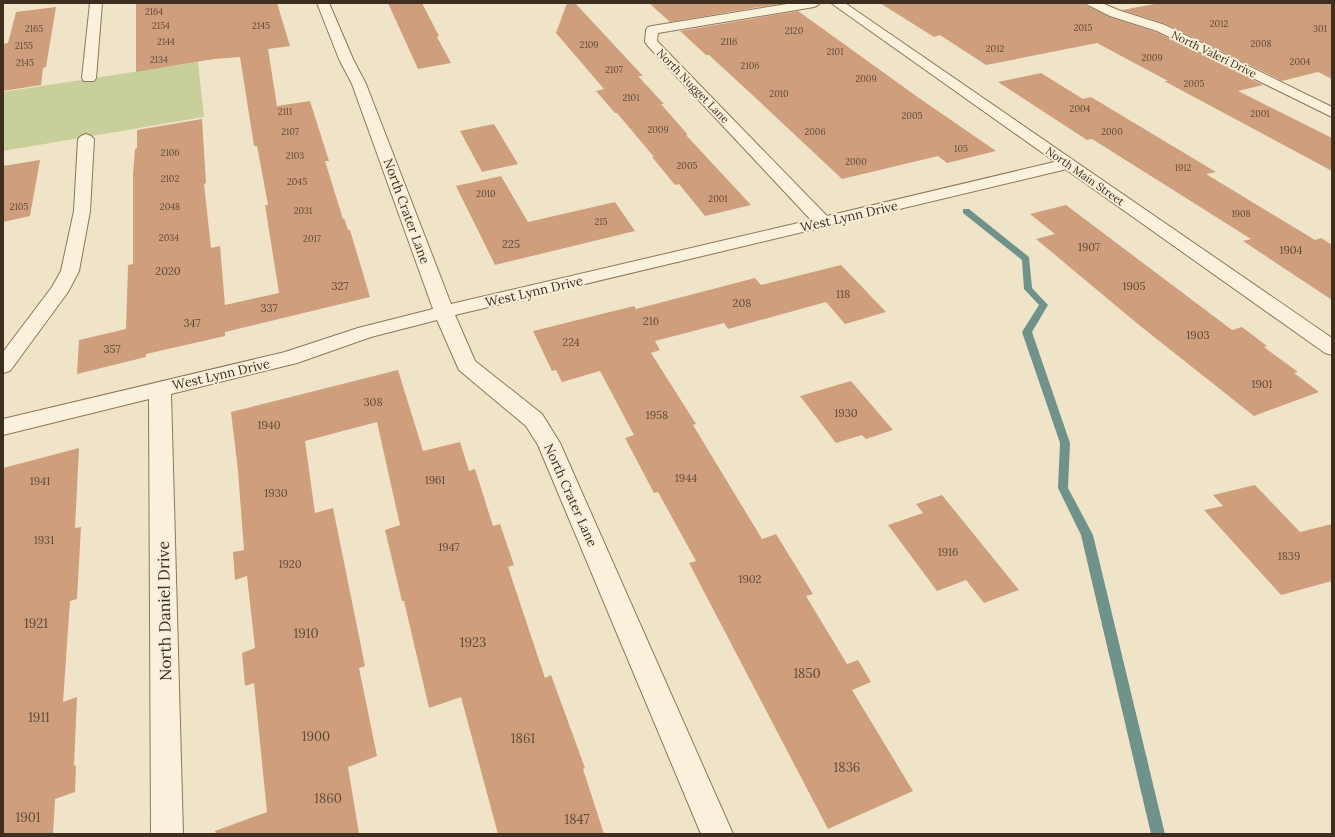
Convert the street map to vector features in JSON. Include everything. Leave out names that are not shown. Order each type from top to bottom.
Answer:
[{"type":"street","points":[[89,78],[96,3]]},
{"type":"street","name":"North Crater Lane","points":[[323,3],[346,59],[359,84],[444,312],[466,365],[534,420],[549,443],[717,834]]},
{"type":"street","name":"North Nugget Lane","points":[[814,3],[652,30],[651,42],[823,222]]},
{"type":"street","name":"North Main Street","points":[[838,3],[1332,348]]},
{"type":"street","name":"North Valeri Drive","points":[[1092,3],[1114,13],[1161,28],[1332,113]]},
{"type":"street","points":[[3,366],[60,288],[70,270],[82,211],[86,139]]},
{"type":"street","name":"West Lynn Drive","points":[[3,427],[290,358],[365,332],[444,312],[1067,164]]},
{"type":"street","name":"North Daniel Drive","points":[[160,389],[167,834]]},
{"type":"green space","points":[[198,62],[204,117],[3,151],[3,92]]},
{"type":"building","points":[[136,3],[277,3],[290,46],[268,49],[277,106],[310,101],[329,161],[325,161],[343,219],[344,218],[348,230],[350,230],[370,297],[225,332],[225,336],[146,354],[146,357],[77,374],[79,340],[126,329],[128,265],[133,264],[133,174],[135,149],[137,148],[137,130],[202,119],[206,183],[204,184],[211,248],[220,246],[225,305],[279,293],[265,205],[268,205],[257,146],[254,146],[240,57],[214,59],[136,72]]},
{"type":"building","points":[[388,3],[422,3],[439,36],[437,37],[451,63],[418,69]]},
{"type":"building","points":[[567,3],[575,3],[643,76],[638,76],[664,104],[661,104],[688,135],[686,135],[751,205],[705,216],[679,184],[675,185],[652,157],[654,157],[617,113],[615,113],[596,91],[604,89],[556,33]]},
{"type":"building","points":[[649,3],[784,3],[670,22]]},
{"type":"building","points":[[880,3],[1084,3],[1087,6],[1110,17],[1156,32],[1263,85],[1238,91],[1332,138],[1332,171],[1164,81],[1168,81],[1097,43],[986,65],[940,35],[934,37]]},
{"type":"building","points":[[1160,3],[1332,3],[1332,79],[1318,72],[1282,81],[1166,24],[1122,10]]},
{"type":"building","points":[[56,7],[46,67],[43,68],[41,85],[3,91],[3,44],[8,43],[16,12]]},
{"type":"building","points":[[798,11],[996,151],[947,163],[938,156],[842,179],[709,55],[706,55],[680,31]]},
{"type":"building","points":[[1041,73],[1083,99],[1091,97],[1216,172],[1206,174],[1315,240],[1321,238],[1332,245],[1332,300],[1243,241],[1251,239],[1092,139],[1087,140],[998,82]]},
{"type":"building","points":[[494,124],[518,164],[482,172],[460,131]]},
{"type":"building","points":[[40,160],[30,216],[3,222],[3,166]]},
{"type":"building","points":[[501,176],[528,222],[615,202],[635,231],[495,265],[456,186]]},
{"type":"building","points":[[1066,205],[1232,330],[1242,327],[1267,346],[1264,347],[1298,372],[1294,373],[1319,392],[1254,416],[1139,325],[1036,239],[1055,234],[1030,214]]},
{"type":"building","points":[[841,265],[886,312],[845,324],[826,302],[728,329],[724,323],[655,341],[660,350],[651,353],[696,424],[693,425],[762,539],[776,534],[813,594],[806,596],[847,664],[858,660],[871,682],[852,690],[913,791],[828,829],[689,563],[696,561],[658,492],[654,493],[625,438],[634,435],[600,371],[562,382],[556,370],[552,371],[533,331],[634,306],[636,309],[755,278],[761,285]]},
{"type":"building","points":[[398,370],[423,451],[460,442],[469,471],[475,469],[493,526],[500,524],[514,565],[508,567],[545,678],[551,675],[585,768],[583,769],[604,834],[498,834],[461,697],[429,708],[404,601],[402,601],[385,530],[400,525],[377,422],[305,441],[315,513],[333,508],[365,666],[359,668],[377,756],[348,767],[359,834],[216,834],[215,831],[267,812],[254,683],[245,686],[242,653],[255,648],[247,576],[235,580],[233,552],[244,550],[238,471],[231,412]]},
{"type":"building","points":[[851,381],[893,430],[866,439],[862,435],[836,443],[800,396]]},
{"type":"building","points":[[79,448],[75,528],[81,527],[77,599],[70,601],[63,702],[77,697],[74,766],[76,765],[75,792],[55,799],[53,834],[3,834],[3,468]]},
{"type":"building","points":[[1255,485],[1300,532],[1332,524],[1332,581],[1281,595],[1204,510],[1223,506],[1213,495]]},
{"type":"building","points":[[942,495],[1019,590],[984,603],[966,580],[937,591],[888,525],[923,513],[916,504]]},
{"type":"waterway","points":[[966,211],[1026,259],[1028,289],[1044,305],[1027,332],[1065,443],[1063,488],[1087,535],[1158,834]]}]
